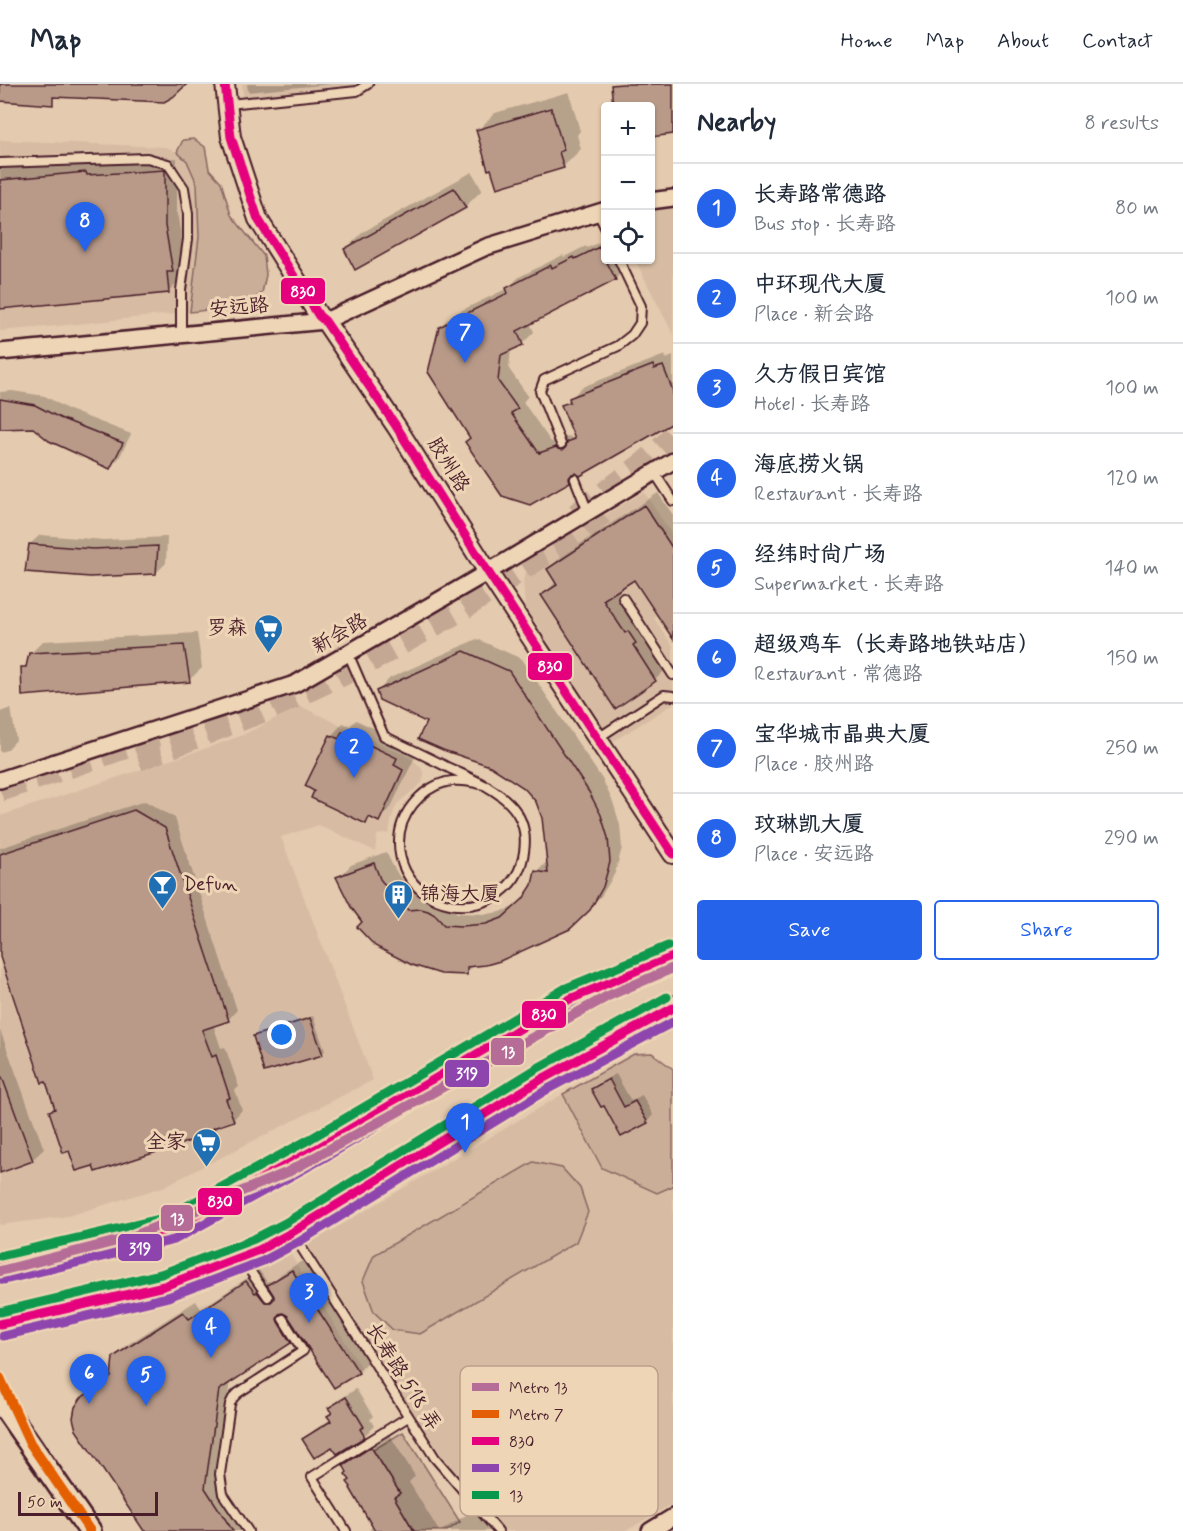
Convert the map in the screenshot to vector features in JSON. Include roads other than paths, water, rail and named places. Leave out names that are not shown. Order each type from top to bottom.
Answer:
[{"type":"main road","points":[[0,1268],[169,1229],[316,1149],[570,999],[673,957]]},
{"type":"main road","points":[[0,1324],[164,1286],[259,1250],[291,1233],[542,1079],[673,1008]]},
{"type":"main road","points":[[0,1401],[90,1531]]},
{"type":"street","name":"胶州路","points":[[225,84],[231,137],[258,219],[319,315],[396,426],[488,573],[673,854]]},
{"type":"street","points":[[655,200],[673,198]]},
{"type":"street","name":"安远路","points":[[0,352],[325,321],[486,247],[601,212]]},
{"type":"street","name":"新会路","points":[[0,780],[295,684],[488,573],[673,461]]},
{"type":"street","points":[[650,1531],[673,1517]]},
{"type":"lane","points":[[227,104],[357,92],[368,84]]},
{"type":"lane","points":[[0,163],[147,158],[168,164],[184,188],[188,214],[188,239],[181,290],[181,335]]},
{"type":"lane","points":[[561,444],[540,391],[544,380],[618,346],[632,335],[640,323],[641,306],[622,264]]},
{"type":"lane","points":[[654,472],[673,501]]},
{"type":"lane","points":[[575,479],[588,513]]},
{"type":"lane","points":[[623,598],[673,675]]},
{"type":"lane","points":[[348,653],[384,736],[487,786],[504,797],[517,812],[524,832],[525,852],[518,872],[506,889],[488,901],[468,906],[447,905],[427,896],[412,882],[402,863],[399,842],[403,822],[412,804],[428,790],[446,782],[467,781],[487,786]]},
{"type":"lane","points":[[597,738],[673,689]]},
{"type":"lane","points":[[664,695],[673,696]]},
{"type":"lane","points":[[440,763],[446,770],[446,782]]},
{"type":"lane","name":"长寿路 518 弄","points":[[291,1233],[435,1458],[460,1487]]},
{"type":"lane","points":[[241,1257],[268,1297]]},
{"type":"lane","points":[[248,1531],[223,1494],[221,1484],[220,1474],[230,1404],[238,1393],[303,1351],[283,1319]]},
{"type":"lane","points":[[346,1531],[312,1477],[408,1417]]},
{"type":"lane","name":"长寿路 518 弄","points":[[485,1516],[498,1531]]},
{"type":"tunnel","points":[[576,515],[645,463],[673,438]]},
{"type":"tunnel","points":[[138,759],[272,707],[364,664],[460,610],[604,512]]},
{"type":"tunnel","points":[[0,790],[157,736]]},
{"type":"metro line","name":"13","points":[[0,1271],[129,1238],[288,1172],[608,996],[673,968]]},
{"type":"metro line","name":"7","points":[[0,1378],[30,1443],[90,1531]]},
{"type":"place","name":"玟琳凯大厦","points":[[85,252]]},
{"type":"place","name":"宝华城市晶典大厦","points":[[465,363]]},
{"type":"place","name":"罗森","points":[[268,654]]},
{"type":"place","name":"中环现代大厦","points":[[354,778]]},
{"type":"place","name":"Defun","points":[[162,910]]},
{"type":"place","name":"锦海大厦","points":[[399,920]]},
{"type":"place","name":"长寿路常德路","points":[[465,1153]]},
{"type":"place","name":"全家","points":[[207,1168]]},
{"type":"place","name":"久方假日宾馆","points":[[309,1323]]},
{"type":"place","name":"海底捞火锅","points":[[211,1358]]},
{"type":"place","name":"超级鸡车（长寿路地铁站店）","points":[[89,1404]]},
{"type":"place","name":"经纬时尚广场","points":[[146,1406]]}]
